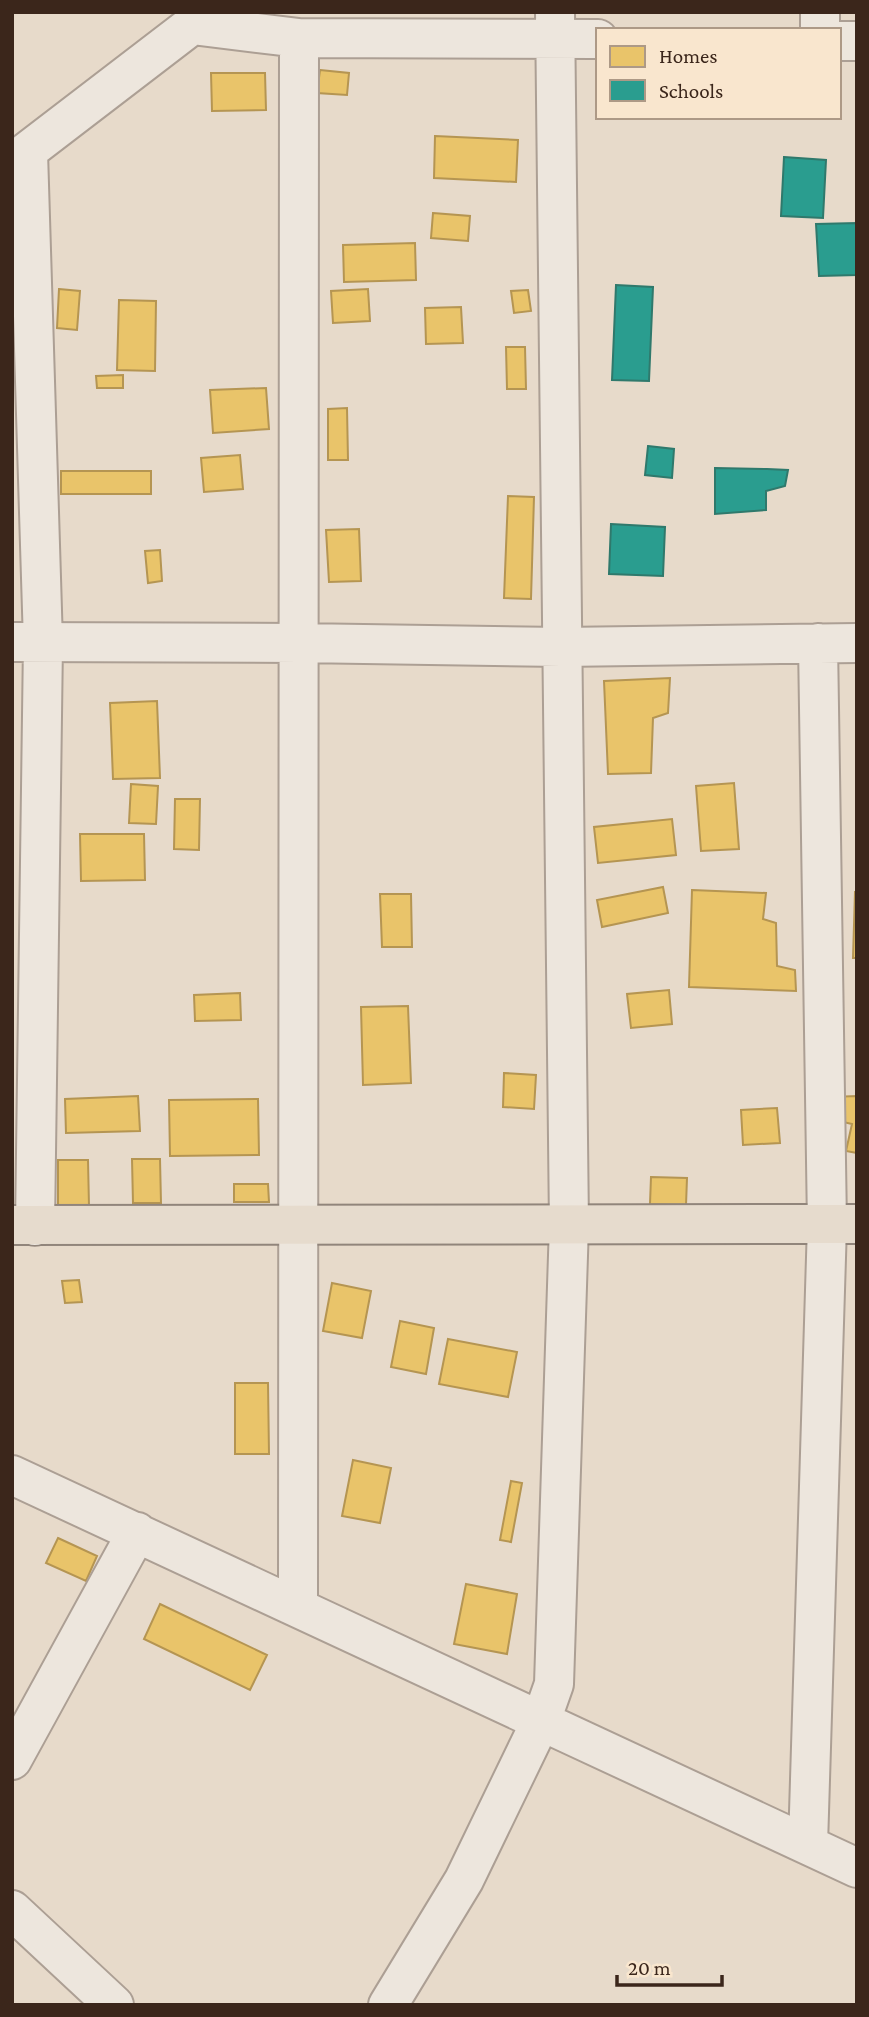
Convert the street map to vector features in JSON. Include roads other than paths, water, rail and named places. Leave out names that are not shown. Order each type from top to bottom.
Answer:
[{"type":"main road","points":[[24,1225],[842,1224]]},
{"type":"street","points":[[24,1225],[28,642],[20,157],[201,19],[299,38],[555,25],[596,38]]},
{"type":"street","points":[[388,2005],[464,1880],[541,1721],[554,1684],[569,1225],[555,25]]},
{"type":"street","points":[[298,1608],[299,38]]},
{"type":"street","points":[[28,642],[561,647],[857,643]]},
{"type":"street","points":[[808,1845],[842,1224],[818,643]]},
{"type":"street","points":[[12,1475],[857,1868]]},
{"type":"street","points":[[12,1760],[137,1532]]},
{"type":"street","points":[[12,1910],[114,2005]]}]
